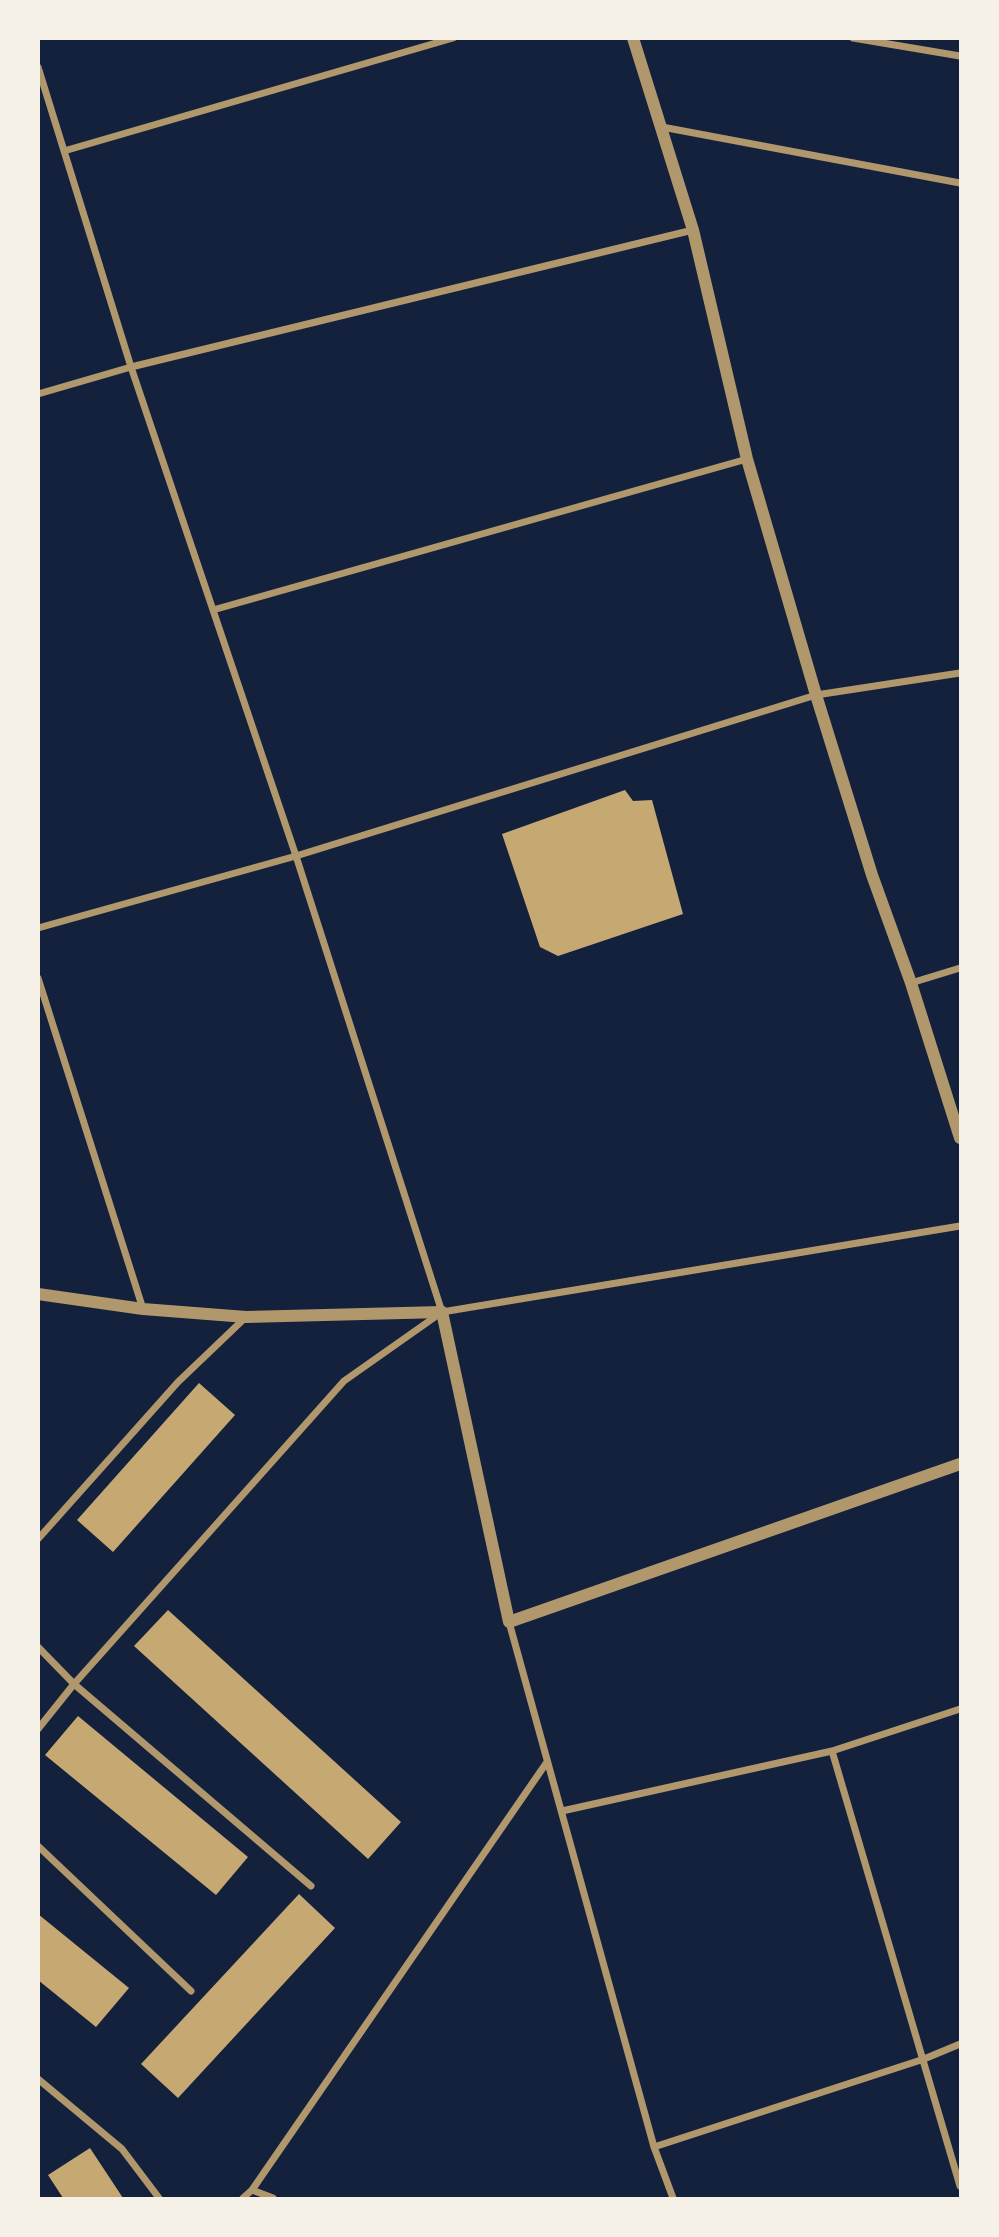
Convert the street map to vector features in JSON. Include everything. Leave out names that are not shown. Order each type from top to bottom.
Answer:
[{"type":"street","points":[[64,151],[453,38]]},
{"type":"street","points":[[633,38],[693,230],[747,459],[816,695],[872,875],[911,983],[961,1138]]},
{"type":"street","points":[[853,38],[961,56]]},
{"type":"street","points":[[38,67],[131,367],[296,856],[442,1312],[509,1622],[654,2147],[673,2199]]},
{"type":"street","points":[[662,127],[961,183]]},
{"type":"street","points":[[38,394],[131,367],[693,230]]},
{"type":"street","points":[[213,610],[747,459]]},
{"type":"street","points":[[38,928],[296,856],[816,695],[961,673]]},
{"type":"street","points":[[911,983],[961,968]]},
{"type":"street","points":[[38,978],[143,1310]]},
{"type":"street","points":[[38,1294],[143,1310],[246,1317],[442,1312],[961,1226]]},
{"type":"street","points":[[38,1730],[74,1684],[344,1381],[442,1312]]},
{"type":"street","points":[[38,1539],[178,1382],[246,1317]]},
{"type":"street","points":[[509,1622],[961,1464]]},
{"type":"street","points":[[38,1647],[74,1684],[311,1886]]},
{"type":"street","points":[[562,1811],[832,1751],[961,1709]]},
{"type":"street","points":[[832,1751],[961,2186]]},
{"type":"street","points":[[243,2199],[252,2190],[547,1762]]},
{"type":"street","points":[[38,1846],[191,1991]]},
{"type":"street","points":[[654,2147],[924,2059],[961,2044]]},
{"type":"street","points":[[38,2078],[122,2149],[159,2199]]},
{"type":"street","points":[[252,2190],[273,2199]]},
{"type":"building","points":[[625,790],[633,801],[652,800],[683,914],[558,956],[540,947],[502,834]]},
{"type":"building","points":[[199,1383],[235,1415],[113,1552],[77,1520]]},
{"type":"building","points":[[168,1610],[401,1822],[368,1859],[134,1646]]},
{"type":"building","points":[[78,1716],[248,1857],[216,1895],[45,1755]]},
{"type":"building","points":[[299,1894],[335,1928],[178,2098],[141,2064]]},
{"type":"building","points":[[38,1914],[129,1988],[96,2027],[38,1980]]},
{"type":"building","points":[[90,2148],[123,2198],[63,2198],[48,2175]]}]
